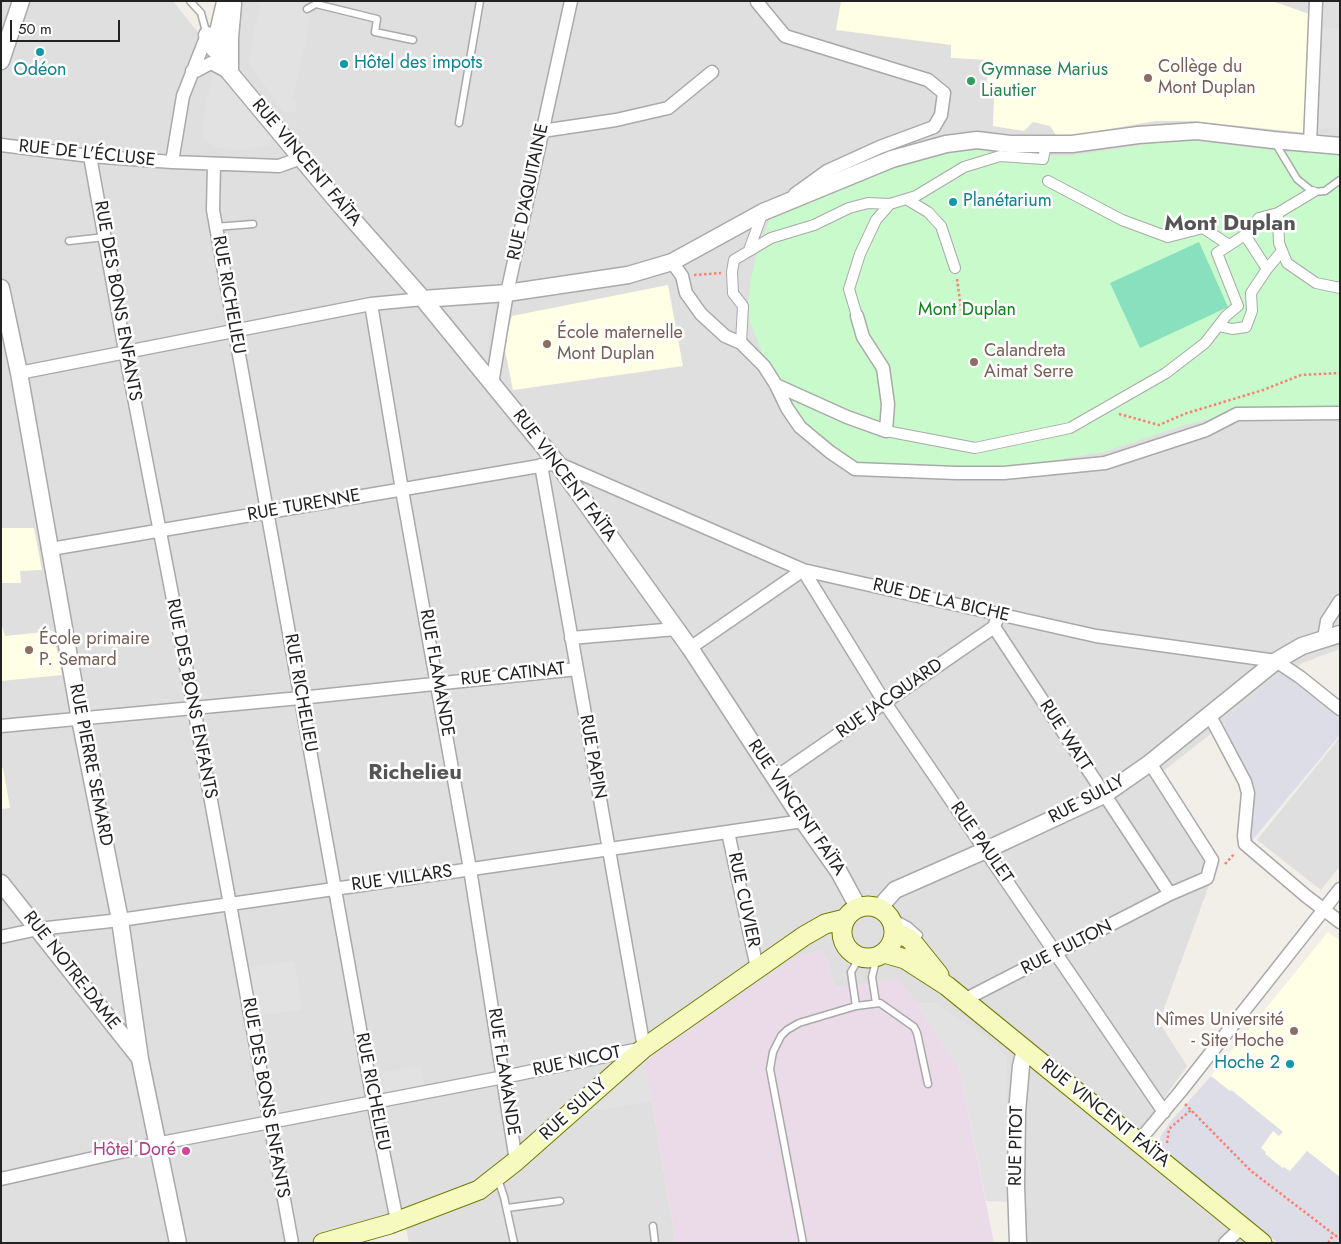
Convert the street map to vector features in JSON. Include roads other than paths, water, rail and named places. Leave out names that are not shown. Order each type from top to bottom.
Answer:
[{"type":"main road","points":[[804,936],[826,940],[867,953],[890,947],[895,932],[891,919],[883,911],[865,906],[852,913],[842,928],[842,937],[867,953]]},
{"type":"main road","name":"RUE SULLY","points":[[323,1243],[397,1221],[472,1194],[516,1161],[644,1048],[804,936],[825,924],[852,913]]},
{"type":"main road","name":"RUE VINCENT FAÏTA","points":[[895,932],[910,939],[947,986]]},
{"type":"main road","name":"RUE VINCENT FAÏTA","points":[[867,953],[905,959],[947,986],[1262,1243]]},
{"type":"street","points":[[1,61],[21,1]]},
{"type":"street","points":[[192,71],[196,71],[211,49],[226,1]]},
{"type":"street","points":[[230,73],[230,38],[234,4],[232,1]]},
{"type":"street","name":"RUE D'AQUITAINE","points":[[492,384],[508,293],[571,1]]},
{"type":"street","points":[[1310,144],[1317,21],[1316,1]]},
{"type":"street","points":[[757,2],[785,36],[928,80],[944,93],[941,115],[934,127],[880,147],[827,171],[780,205]]},
{"type":"street","points":[[172,162],[182,96],[192,71],[211,49]]},
{"type":"street","name":"RUE VINCENT FAÏTA","points":[[211,49],[301,158],[423,299],[492,384],[549,464],[676,629],[839,872],[852,913]]},
{"type":"street","points":[[542,131],[616,120],[668,108],[712,72]]},
{"type":"street","points":[[19,373],[371,304],[508,293],[628,275],[672,262],[763,212],[892,159],[946,144],[976,140],[1010,144],[1072,144],[1138,135],[1197,131],[1310,144],[1338,145]]},
{"type":"street","name":"RUE DE L'ÉCLUSE","points":[[1,145],[90,156],[214,164],[279,166],[301,158]]},
{"type":"street","points":[[741,343],[743,306],[733,293],[732,272],[734,260],[749,250],[771,238],[814,225],[849,208],[868,203],[890,204],[916,196],[936,186],[964,167],[1000,156],[1042,159],[1046,145]]},
{"type":"street","name":"RUE DES BONS ENFANTS","points":[[90,156],[292,1243]]},
{"type":"street","name":"RUE RICHELIEU","points":[[214,164],[213,210],[373,1101],[397,1221]]},
{"type":"street","points":[[1048,181],[1122,220],[1168,237],[1202,228],[1229,245]]},
{"type":"street","points":[[776,385],[847,417],[886,431],[975,448],[1070,428],[1166,373],[1205,343],[1226,316],[1238,306],[1217,253],[1245,235],[1259,218],[1278,213],[1313,192]]},
{"type":"street","points":[[906,199],[928,212],[941,226],[956,268]]},
{"type":"street","points":[[886,431],[888,404],[883,368],[863,337],[849,289],[860,254],[876,220],[890,204]]},
{"type":"street","points":[[749,250],[763,212]]},
{"type":"street","points":[[1278,213],[1279,243],[1287,263],[1316,283],[1340,288]]},
{"type":"street","points":[[1245,235],[1267,269]]},
{"type":"street","points":[[1219,326],[1232,329],[1246,327],[1252,311],[1251,293],[1282,251]]},
{"type":"street","points":[[672,262],[682,276],[686,293],[701,314],[725,336],[741,343],[764,366],[787,408],[800,427],[830,452],[855,469],[1004,473],[1105,463],[1206,430],[1238,414],[1340,413]]},
{"type":"street","name":"RUE PIERRE SEMARD","points":[[1,289],[19,373],[80,719],[120,920],[140,1059],[156,1144],[167,1186],[178,1243]]},
{"type":"street","name":"RUE FLAMANDE","points":[[371,304],[402,490],[470,869],[516,1161]]},
{"type":"street","name":"RUE TURENNE","points":[[51,549],[549,464]]},
{"type":"street","name":"RUE DE LA BICHE","points":[[549,464],[803,570],[1096,636],[1276,660]]},
{"type":"street","name":"RUE PAPIN","points":[[549,464],[571,638],[644,1048]]},
{"type":"street","points":[[690,648],[803,570]]},
{"type":"street","name":"RUE PAULET","points":[[803,570],[885,703],[1164,1112]]},
{"type":"street","points":[[1340,601],[1327,621],[1332,636],[1302,646],[1276,660],[1340,709]]},
{"type":"street","points":[[994,627],[999,614]]},
{"type":"street","name":"RUE JACQUARD","points":[[775,778],[994,627]]},
{"type":"street","name":"RUE WATT","points":[[994,627],[1170,894]]},
{"type":"street","name":"RUE CATINAT","points":[[571,638],[676,629]]},
{"type":"street","name":"RUE SULLY","points":[[883,911],[895,890],[1104,795],[1150,763],[1276,660]]},
{"type":"street","name":"RUE CATINAT","points":[[1,726],[300,698],[578,669]]},
{"type":"street","points":[[1209,714],[1245,782],[1248,803],[1244,836],[1245,844],[1340,922]]},
{"type":"street","name":"RUE FULTON","points":[[964,1000],[1170,894],[1206,878],[1212,860],[1150,763]]},
{"type":"street","name":"RUE VILLARS","points":[[1,936],[38,929],[120,920],[803,821]]},
{"type":"street","name":"RUE CUVIER","points":[[728,832],[758,968]]},
{"type":"street","name":"RUE NOTRE-DAME","points":[[1,883],[140,1059]]},
{"type":"street","points":[[1138,1142],[1176,1097],[1340,889]]},
{"type":"street","name":"RUE NICOT","points":[[1,1179],[156,1144],[644,1048]]},
{"type":"street","name":"RUE PITOT","points":[[1018,1243],[1016,1186],[1017,1112],[1021,1066],[1025,1050]]},
{"type":"street","points":[[1225,1243],[1242,1227]]},
{"type":"lane","points":[[190,1],[201,12],[211,49]]},
{"type":"lane","points":[[458,123],[480,1]]},
{"type":"lane","points":[[307,9],[316,4],[377,19],[375,32],[413,40]]},
{"type":"lane","points":[[1273,140],[1297,179],[1313,192],[1325,191],[1340,180]]},
{"type":"lane","points":[[216,227],[252,224]]},
{"type":"lane","points":[[70,241],[104,237]]},
{"type":"lane","points":[[883,911],[909,926],[920,936],[925,944]]},
{"type":"lane","points":[[867,953],[876,1003]]},
{"type":"lane","points":[[856,1006],[851,972],[867,953]]},
{"type":"lane","points":[[931,953],[947,986]]},
{"type":"lane","points":[[803,1243],[770,1069],[773,1052],[782,1036],[793,1026],[809,1020],[856,1006],[876,1003],[884,1006],[914,1027],[928,1084]]},
{"type":"lane","points":[[497,1177],[507,1208],[514,1243]]},
{"type":"lane","points":[[507,1208],[560,1201]]},
{"type":"lane","points":[[653,1226],[655,1243]]},
{"type":"place","name":"Odéon","points":[[40,52]]},
{"type":"place","name":"Hôtel des impots","points":[[344,64]]},
{"type":"place","name":"Collège du Mont Duplan","points":[[1148,78]]},
{"type":"place","name":"Gymnase Marius Liautier","points":[[971,81]]},
{"type":"place","name":"Planétarium","points":[[953,202]]},
{"type":"place","name":"École maternelle Mont Duplan","points":[[547,344]]},
{"type":"place","name":"Calandreta Aimat Serre","points":[[974,362]]},
{"type":"place","name":"École primaire P. Semard","points":[[29,650]]},
{"type":"place","name":"Nîmes Université - Site Hoche","points":[[1294,1031]]},
{"type":"place","name":"Hoche 2","points":[[1290,1064]]},
{"type":"place","name":"Hôtel Doré","points":[[186,1151]]},
{"type":"district","name":"Mont Duplan","points":[[1230,225]]},
{"type":"district","name":"Richelieu","points":[[415,774]]}]
